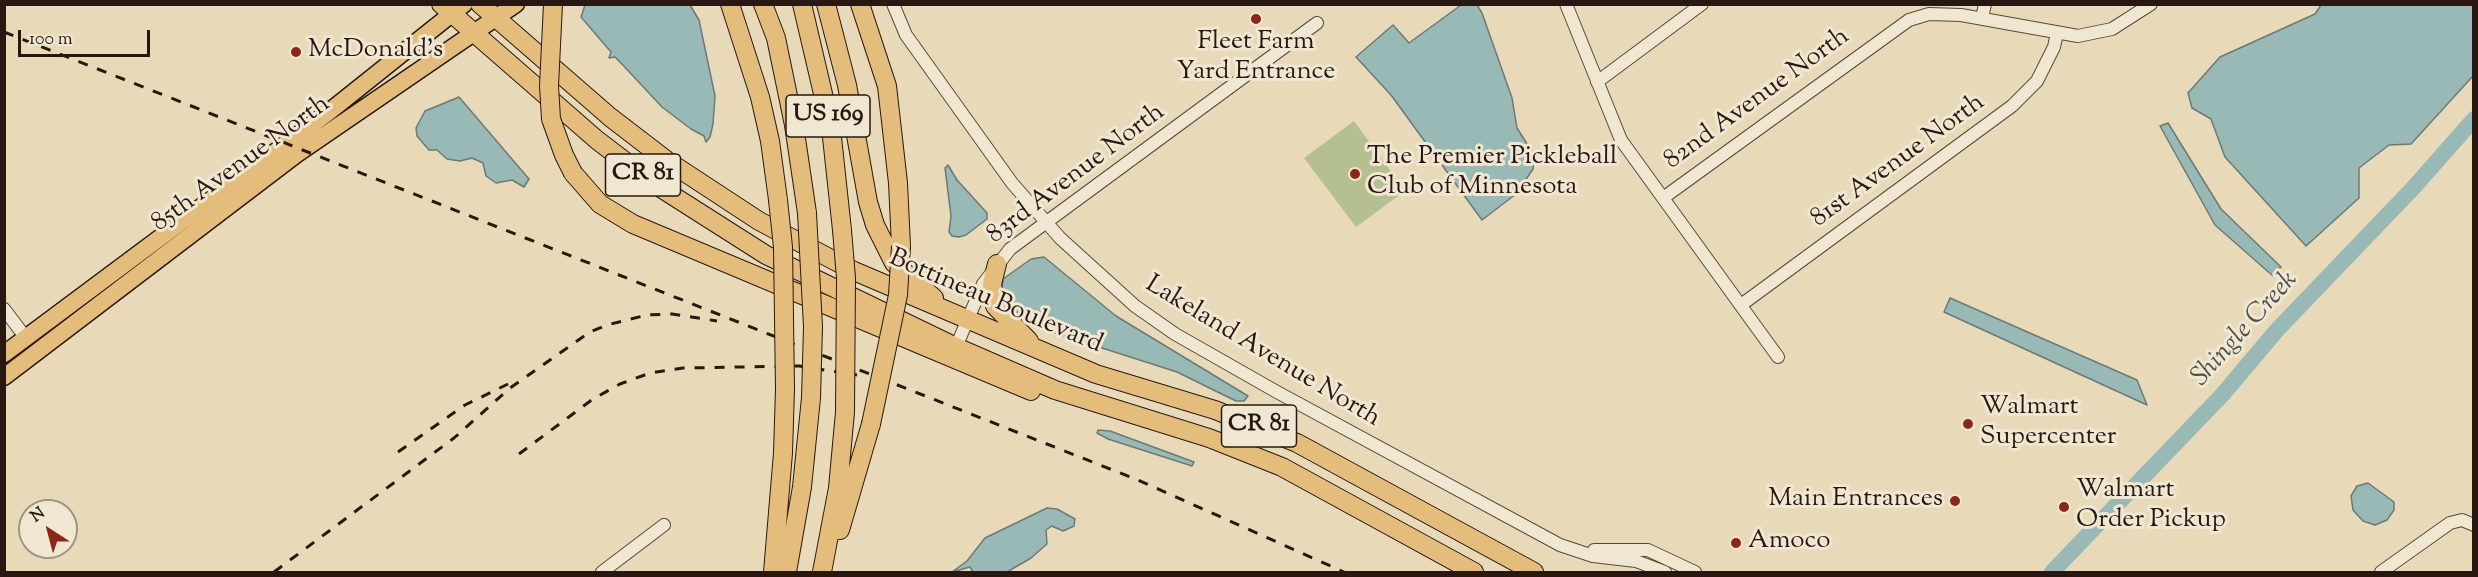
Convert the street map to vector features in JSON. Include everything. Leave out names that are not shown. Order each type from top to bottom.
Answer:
[{"type":"highway","name":"Bottineau Boulevard","points":[[480,4],[610,117],[666,160],[724,199],[854,271],[1096,374],[1254,423],[1297,443],[1534,573]]},
{"type":"highway","points":[[553,4],[549,86],[551,119],[573,173],[600,204],[633,224],[1004,382],[1056,400],[1130,414]]},
{"type":"highway","points":[[730,4],[760,97],[770,141],[783,247],[783,453],[773,573]]},
{"type":"highway","name":"US 169","points":[[763,4],[776,38],[792,114],[807,213],[813,327],[811,398],[802,487],[787,573]]},
{"type":"highway","name":"US 169","points":[[802,4],[831,128],[846,278],[845,412],[837,488],[822,573]]},
{"type":"highway","points":[[826,4],[847,85],[874,225],[894,262],[947,309]]},
{"type":"highway","points":[[828,573],[871,424],[898,295],[901,246],[898,183],[887,86],[860,4]]},
{"type":"highway","name":"Bottineau Boulevard","points":[[453,8],[474,34],[597,140],[656,185],[766,255],[956,347],[1055,390],[1209,438],[1282,467],[1474,573]]},
{"type":"highway","points":[[997,264],[992,284],[995,306],[1010,324],[1042,351]]},
{"type":"main road","name":"85th Avenue North","points":[[193,223],[516,4]]},
{"type":"main road","name":"85th Avenue North","points":[[4,377],[141,262],[193,223],[453,8]]},
{"type":"main road","name":"85th Avenue North","points":[[4,354],[141,262]]},
{"type":"street","name":"Lakeland Avenue North","points":[[893,4],[906,35],[1012,183],[1045,223],[1115,290],[1175,334],[1286,397],[1565,547],[1593,556],[1636,561],[1661,568],[1695,573]]},
{"type":"street","points":[[1566,4],[1621,140],[1778,357]]},
{"type":"street","points":[[1597,82],[1702,4]]},
{"type":"street","points":[[1982,18],[1985,4]]},
{"type":"street","name":"82nd Avenue North","points":[[1663,198],[1893,29],[1909,20],[1929,14],[1982,18],[2078,36],[2112,29],[2151,4]]},
{"type":"street","name":"83rd Avenue North","points":[[956,347],[983,284],[997,264],[1028,234],[1317,23]]},
{"type":"street","name":"81st Avenue North","points":[[1741,305],[2012,106],[2037,81],[2054,47],[2057,33]]},
{"type":"street","points":[[4,309],[26,338]]},
{"type":"street","points":[[2381,573],[2446,525],[2468,523]]},
{"type":"street","points":[[602,573],[664,525]]},
{"type":"green space","name":"The Premier Pickleball Club of Minnesota","points":[[1354,121],[1405,191],[1356,227],[1304,158]]},
{"type":"water","points":[[585,5],[690,5],[699,20],[715,96],[713,124],[710,137],[706,142],[704,136],[662,107],[615,57],[609,58],[611,52],[581,17]]},
{"type":"water","points":[[1461,5],[1477,5],[1482,13],[1512,98],[1517,128],[1534,155],[1533,169],[1516,194],[1482,220],[1391,95],[1356,57],[1393,25],[1409,43]]},
{"type":"water","points":[[2321,5],[2473,5],[2473,76],[2411,144],[2389,145],[2359,168],[2359,198],[2306,246],[2225,157],[2211,119],[2192,108],[2188,93],[2220,57],[2315,14]]},
{"type":"water","points":[[459,97],[529,179],[524,187],[512,180],[496,183],[486,176],[483,163],[472,158],[460,161],[447,159],[437,150],[429,150],[417,136],[416,128],[425,111]]},
{"type":"water","points":[[2168,123],[2221,209],[2281,267],[2273,276],[2215,225],[2160,126]]},
{"type":"water","points":[[948,165],[957,180],[987,213],[987,219],[966,235],[959,237],[952,236],[949,232],[951,216],[945,168]]},
{"type":"water","points":[[1044,257],[1116,316],[1248,396],[1244,401],[1236,401],[1177,372],[1049,331],[1011,309],[1002,291],[1003,279],[1031,259]]},
{"type":"water","points":[[1950,298],[2137,380],[2147,405],[1944,312]]},
{"type":"water","points":[[1098,430],[1110,431],[1194,462],[1192,466],[1108,439],[1097,433]]},
{"type":"water","points":[[2368,483],[2394,502],[2394,510],[2387,520],[2375,525],[2363,521],[2353,510],[2351,496],[2357,486]]},
{"type":"water","points":[[1047,508],[1057,509],[1075,519],[1074,526],[1063,531],[1052,526],[1046,530],[1047,544],[1031,558],[1007,572],[973,572],[970,567],[952,572],[967,561],[985,538]]},
{"type":"waterway","name":"Shingle Creek","points":[[2052,572],[2223,394],[2277,330],[2415,186],[2474,119]]},
{"type":"railway","points":[[4,32],[1138,480],[1344,572]]},
{"type":"railway","points":[[274,572],[454,438],[510,388],[590,332],[607,325],[647,315],[672,314],[717,321]]},
{"type":"railway","points":[[519,454],[593,399],[620,384],[650,373],[683,368],[799,366],[857,375]]},
{"type":"railway","points":[[398,452],[465,405],[508,384]]},
{"type":"place","name":"Fleet Farm Yard Entrance","points":[[1256,19]]},
{"type":"place","name":"McDonald's","points":[[296,52]]},
{"type":"place","name":"The Premier Pickleball Club of Minnesota","points":[[1355,174]]},
{"type":"place","name":"Walmart Supercenter","points":[[1968,424]]},
{"type":"place","name":"Main Entrances","points":[[1955,501]]},
{"type":"place","name":"Walmart Order Pickup","points":[[2064,507]]},
{"type":"place","name":"Amoco","points":[[1736,543]]}]
